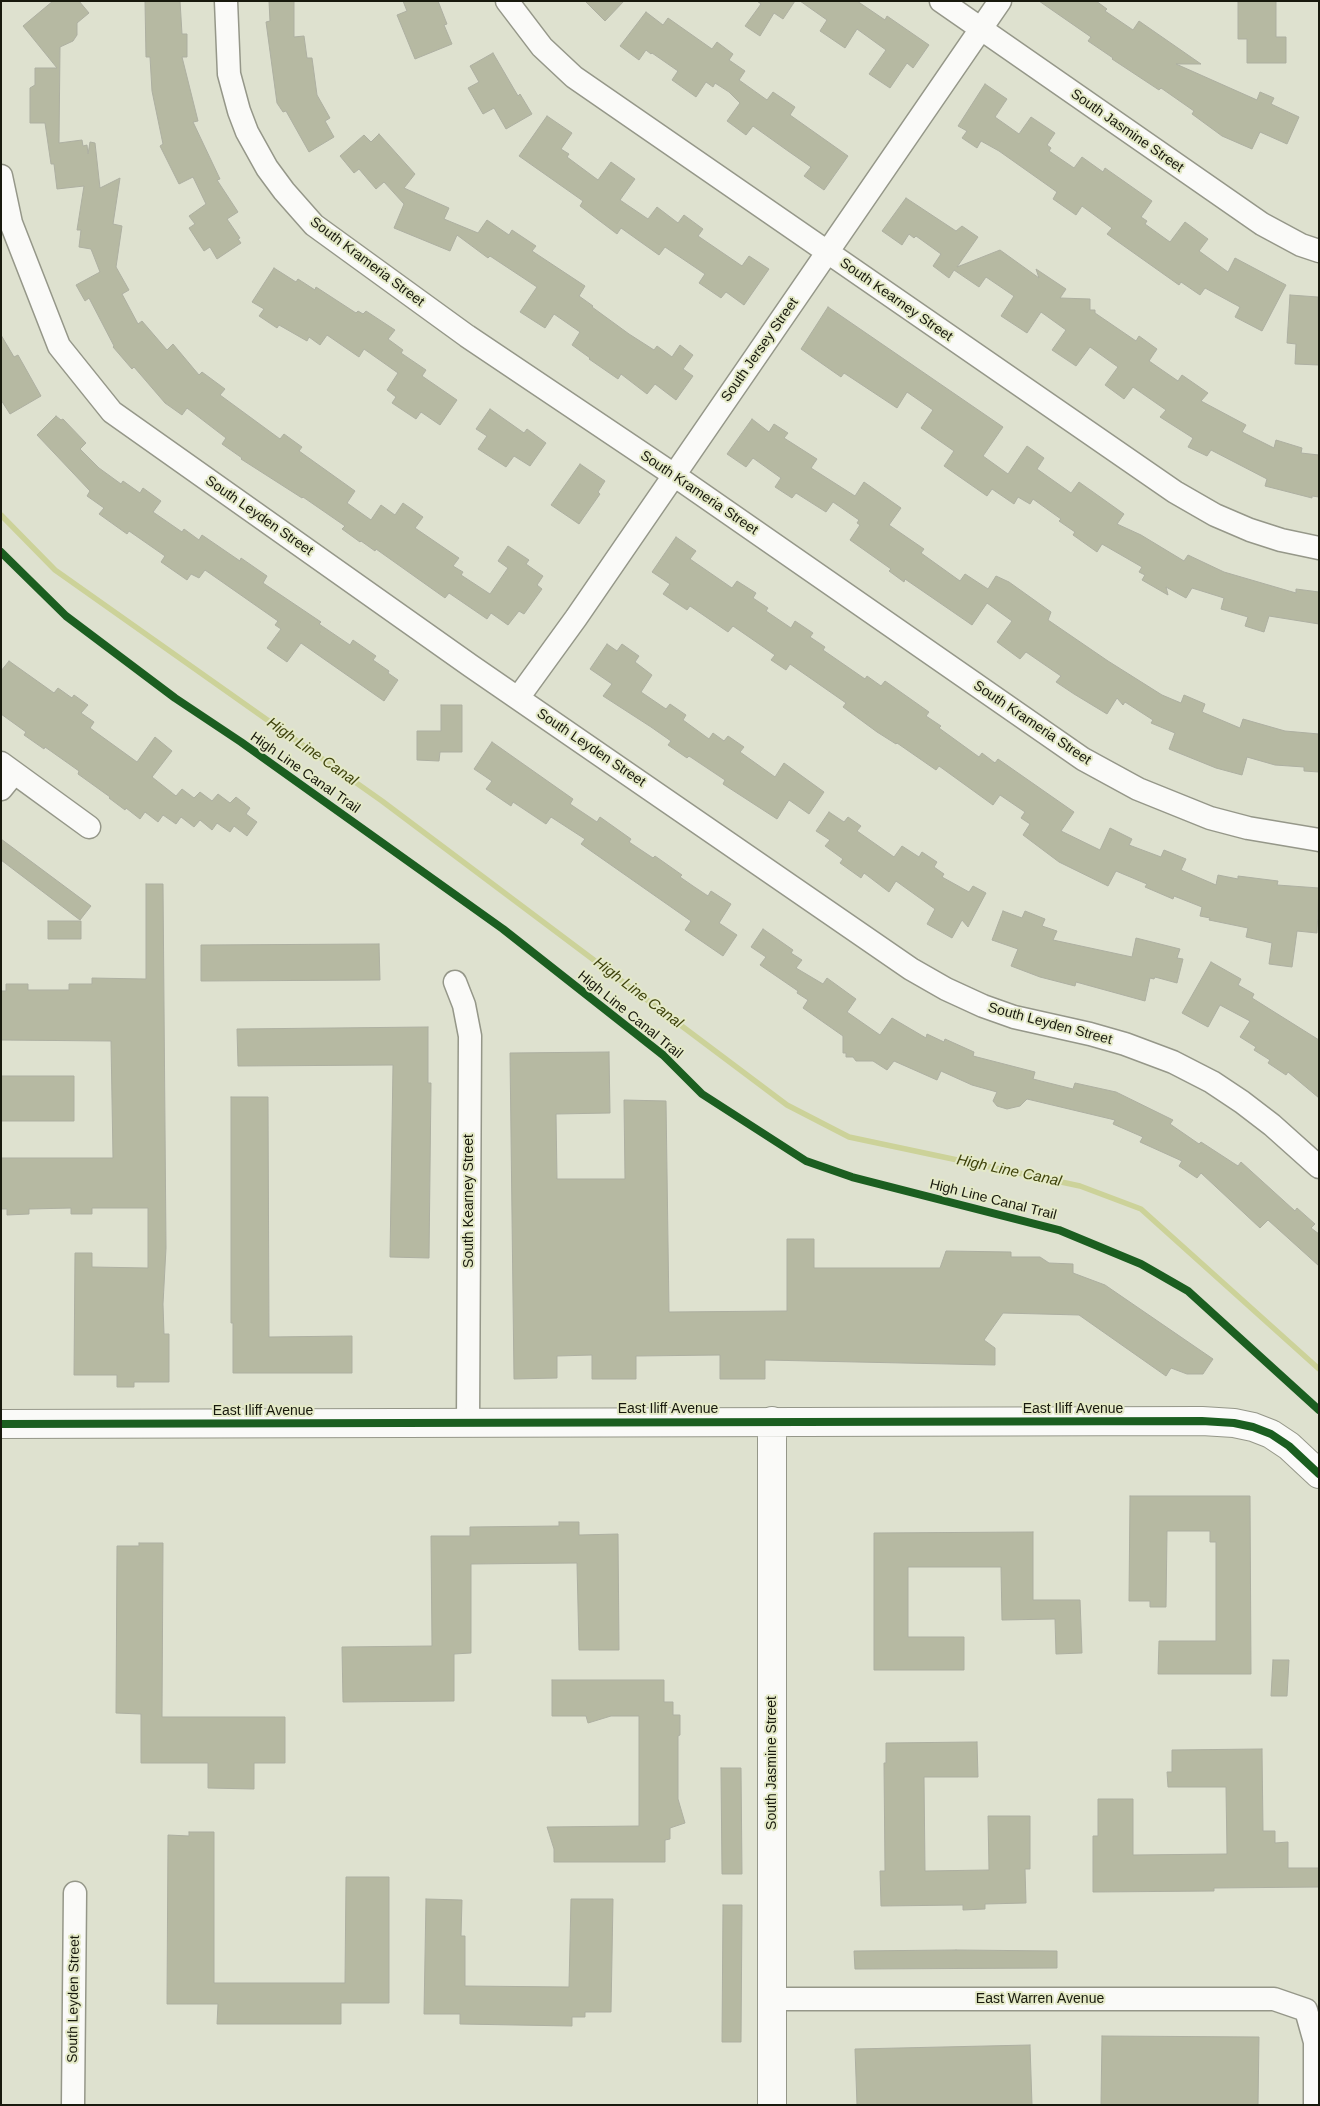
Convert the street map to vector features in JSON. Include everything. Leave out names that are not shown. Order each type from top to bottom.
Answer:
[{"type":"street","name":"South Krameria Street","points":[[226,1],[230,74],[239,111],[247,132],[273,176],[314,224],[467,336],[674,475],[1075,753],[1104,771],[1138,789],[1210,818],[1248,828],[1319,840]]},
{"type":"street","name":"South Kearney Street","points":[[506,1],[542,47],[574,77],[1175,492],[1214,515],[1250,530],[1281,540],[1319,548]]},
{"type":"street","name":"South Jasmine Street","points":[[941,1],[1262,224],[1300,245],[1319,251]]},
{"type":"street","name":"South Jersey Street","points":[[518,698],[576,618],[1000,1]]},
{"type":"street","name":"South Leyden Street","points":[[1,176],[11,223],[59,346],[112,412],[518,698],[911,969],[961,996],[1014,1017],[1108,1039],[1173,1062],[1212,1082],[1242,1102],[1272,1125],[1319,1167]]},
{"type":"street","points":[[5,775],[89,827]]},
{"type":"street","name":"South Kearney Street","points":[[455,982],[464,1005],[470,1036],[468,1423]]},
{"type":"street","name":"East Iliff Avenue","points":[[1,1424],[1202,1421],[1234,1423],[1253,1427],[1271,1434],[1289,1446],[1319,1474]]},
{"type":"street","name":"South Jasmine Street","points":[[772,1422],[772,2105]]},
{"type":"street","name":"South Leyden Street","points":[[73,2105],[75,1893]]},
{"type":"street","name":"East Warren Avenue","points":[[772,1999],[1274,1999],[1306,2010],[1315,2042],[1315,2105]]},
{"type":"building","points":[[53,1],[79,1],[89,13],[77,23],[77,35],[73,41],[60,47],[59,143],[82,140],[83,146],[87,145],[88,154],[90,142],[95,143],[100,188],[120,178],[113,224],[122,226],[116,267],[129,290],[122,294],[138,324],[142,321],[167,350],[173,344],[199,375],[202,372],[225,389],[220,395],[280,439],[284,434],[302,447],[299,451],[355,491],[347,503],[371,520],[381,505],[395,515],[403,503],[423,517],[415,528],[459,558],[453,566],[463,572],[461,575],[490,594],[508,568],[498,561],[508,546],[529,560],[526,564],[543,576],[537,585],[542,589],[524,614],[519,611],[508,625],[491,613],[487,619],[449,593],[445,598],[376,549],[375,551],[360,542],[342,529],[345,526],[303,497],[241,459],[222,444],[226,438],[187,408],[182,415],[165,403],[134,367],[132,369],[113,347],[89,298],[85,301],[76,285],[100,272],[91,249],[79,247],[81,230],[77,230],[84,186],[57,189],[54,164],[51,164],[45,123],[30,123],[30,88],[35,85],[35,68],[57,68],[23,26]]},
{"type":"building","points":[[145,1],[180,1],[182,34],[187,34],[187,57],[182,57],[198,121],[193,122],[220,179],[217,180],[238,212],[227,219],[240,238],[238,239],[241,243],[217,259],[210,247],[204,251],[189,228],[195,224],[189,216],[206,204],[193,177],[179,184],[160,146],[163,144],[152,91],[150,57],[146,57]]},
{"type":"building","points":[[269,1],[294,1],[294,37],[304,36],[307,58],[312,58],[317,95],[330,118],[325,121],[334,137],[309,152],[286,111],[283,112],[277,103],[266,22],[270,21]]},
{"type":"building","points":[[403,1],[438,1],[447,24],[444,25],[452,44],[415,59],[397,15],[407,11]]},
{"type":"building","points":[[585,1],[624,1],[605,21]]},
{"type":"building","points":[[757,1],[795,1],[783,19],[774,13],[760,36],[745,26],[761,4]]},
{"type":"building","points":[[800,1],[857,1],[885,20],[887,16],[929,45],[913,68],[907,63],[890,88],[869,74],[886,50],[857,29],[845,48],[820,31],[827,20]]},
{"type":"building","points":[[1039,1],[1096,1],[1107,9],[1105,11],[1133,30],[1139,21],[1201,64],[1176,64],[1257,100],[1260,92],[1274,98],[1271,104],[1299,117],[1287,144],[1260,132],[1252,149],[1222,136],[1192,114],[1194,111],[1161,88],[1159,90],[1112,59],[1088,41],[1091,37]]},
{"type":"building","points":[[1238,1],[1276,1],[1276,37],[1286,37],[1286,63],[1247,63],[1247,39],[1238,39]]},
{"type":"building","points":[[646,12],[663,25],[668,18],[712,49],[717,42],[733,54],[729,60],[745,71],[739,80],[767,100],[773,92],[795,107],[790,115],[848,156],[824,190],[804,176],[811,167],[753,126],[746,135],[727,121],[740,103],[729,92],[715,83],[713,87],[706,82],[696,97],[672,80],[678,71],[652,53],[646,50],[639,60],[620,46]]},
{"type":"building","points":[[493,53],[518,96],[520,94],[532,114],[506,129],[494,108],[483,114],[468,88],[479,82],[470,66]]},
{"type":"building","points":[[985,84],[1007,99],[995,117],[1019,134],[1031,117],[1055,133],[1047,145],[1051,148],[1049,151],[1074,168],[1082,157],[1103,172],[1105,168],[1152,201],[1141,217],[1147,221],[1145,224],[1170,242],[1185,222],[1208,239],[1199,251],[1228,272],[1235,258],[1286,285],[1262,331],[1235,317],[1240,307],[1205,288],[1200,295],[1181,282],[1179,285],[1107,234],[1112,228],[1082,206],[1076,215],[1053,199],[1057,192],[999,151],[981,141],[977,148],[962,138],[967,131],[958,126]]},
{"type":"building","points":[[547,116],[572,133],[561,149],[569,154],[567,157],[598,180],[611,162],[635,179],[620,200],[648,219],[657,207],[678,223],[684,215],[703,229],[698,236],[742,266],[749,256],[769,269],[744,305],[726,292],[721,298],[699,283],[705,274],[665,247],[659,255],[621,228],[617,234],[580,206],[583,201],[519,156]]},
{"type":"building","points":[[379,134],[415,174],[404,188],[449,208],[444,219],[478,233],[487,220],[509,235],[512,230],[536,246],[532,251],[585,286],[579,296],[629,334],[654,350],[657,346],[672,357],[680,345],[693,355],[683,369],[693,376],[676,400],[655,384],[647,394],[621,374],[618,379],[589,359],[572,345],[580,332],[554,314],[545,328],[520,312],[537,287],[490,256],[488,258],[457,235],[450,251],[394,228],[404,204],[384,182],[376,189],[359,169],[354,173],[340,156],[364,135],[371,142]]},
{"type":"building","points":[[906,198],[956,231],[962,226],[978,237],[957,267],[1000,250],[1039,278],[1036,269],[1066,289],[1060,298],[1090,299],[1090,310],[1095,310],[1095,313],[1136,341],[1139,336],[1157,349],[1149,361],[1178,381],[1182,375],[1208,393],[1201,401],[1246,425],[1242,432],[1274,448],[1276,440],[1302,448],[1301,453],[1319,455],[1319,497],[1312,496],[1312,498],[1265,486],[1267,479],[1211,450],[1207,456],[1188,447],[1193,438],[1160,417],[1166,410],[1133,387],[1124,399],[1105,385],[1118,367],[1090,347],[1076,366],[1052,350],[1066,330],[1041,312],[1027,333],[1001,316],[1014,296],[986,277],[979,287],[954,270],[949,278],[933,266],[941,254],[916,236],[914,238],[909,234],[902,245],[882,231]]},
{"type":"building","points":[[274,268],[296,282],[298,279],[315,290],[316,287],[356,313],[358,311],[363,314],[366,311],[395,330],[388,339],[403,350],[401,353],[426,370],[422,376],[457,400],[440,425],[421,412],[416,419],[392,403],[396,397],[387,390],[398,373],[364,349],[359,357],[327,335],[320,345],[309,337],[307,341],[279,325],[277,328],[259,316],[264,309],[252,302]]},
{"type":"building","points":[[1290,295],[1318,297],[1319,365],[1295,364],[1296,344],[1287,343]]},
{"type":"building","points":[[828,307],[1003,427],[983,456],[1008,474],[1027,446],[1044,458],[1037,469],[1071,493],[1079,482],[1124,514],[1117,524],[1141,535],[1184,561],[1188,555],[1224,572],[1296,593],[1296,589],[1319,592],[1319,624],[1269,616],[1264,632],[1245,626],[1248,617],[1221,609],[1224,598],[1192,588],[1186,598],[1166,587],[1168,595],[1142,580],[1145,575],[1139,572],[1142,567],[1102,544],[1097,552],[1073,535],[1075,532],[1059,521],[1061,519],[1033,499],[1030,504],[1018,497],[1014,504],[992,489],[987,496],[944,466],[954,451],[921,428],[933,410],[907,392],[897,408],[844,373],[841,377],[801,349]]},
{"type":"building","points":[[1,335],[14,357],[18,355],[41,396],[10,414],[1,400]]},
{"type":"building","points":[[490,409],[524,433],[527,429],[546,443],[530,466],[514,456],[506,467],[478,449],[487,436],[476,429]]},
{"type":"building","points":[[56,416],[61,420],[63,419],[86,443],[80,449],[99,468],[121,484],[123,481],[140,493],[143,488],[161,501],[153,512],[182,532],[184,529],[199,540],[202,535],[240,561],[241,558],[267,576],[263,583],[321,622],[319,624],[350,645],[353,640],[376,656],[373,660],[398,680],[384,701],[301,643],[287,662],[267,648],[281,629],[275,625],[278,621],[205,570],[199,578],[191,574],[187,580],[161,562],[165,556],[129,531],[127,534],[99,514],[104,508],[87,496],[90,491],[37,435]]},
{"type":"building","points":[[752,419],[769,432],[774,424],[788,433],[784,438],[817,459],[811,468],[855,496],[864,482],[901,508],[889,525],[924,549],[921,553],[960,581],[965,574],[988,589],[996,576],[1009,582],[1051,612],[1048,620],[1162,695],[1181,703],[1184,695],[1205,704],[1202,712],[1240,728],[1243,719],[1285,731],[1319,734],[1319,772],[1304,771],[1304,767],[1275,765],[1247,757],[1242,775],[1216,768],[1169,749],[1175,733],[1151,723],[1153,720],[1125,702],[1123,705],[1117,698],[1107,714],[1074,694],[1056,682],[1061,676],[1026,652],[1020,659],[997,642],[1012,621],[987,603],[972,625],[905,579],[904,582],[889,571],[891,569],[850,540],[860,525],[857,523],[859,520],[833,502],[826,512],[796,493],[792,498],[775,487],[781,478],[753,458],[746,467],[727,454]]},
{"type":"building","points":[[580,464],[605,481],[598,492],[600,494],[579,524],[551,505]]},
{"type":"building","points":[[676,537],[696,551],[690,559],[732,588],[737,581],[756,593],[753,598],[768,608],[766,611],[791,628],[795,621],[813,633],[810,637],[825,647],[823,650],[865,679],[867,676],[881,686],[885,681],[929,712],[926,716],[941,726],[939,728],[979,757],[982,753],[995,763],[998,759],[1074,812],[1061,831],[1100,850],[1110,828],[1132,839],[1129,845],[1161,857],[1164,850],[1186,859],[1181,870],[1216,885],[1218,875],[1238,879],[1238,876],[1278,881],[1277,885],[1319,888],[1317,933],[1297,931],[1292,967],[1269,964],[1272,943],[1246,937],[1248,928],[1209,920],[1210,918],[1200,916],[1202,907],[1174,896],[1173,899],[1145,887],[1147,884],[1116,871],[1108,886],[1059,862],[1023,835],[1030,824],[1021,818],[1025,812],[1000,795],[993,805],[939,766],[936,770],[897,743],[877,732],[843,707],[846,703],[790,664],[786,670],[771,660],[775,655],[733,626],[728,632],[690,606],[687,610],[663,594],[670,584],[652,572]]},
{"type":"building","points":[[607,644],[617,651],[622,644],[639,656],[635,662],[652,675],[641,692],[666,709],[670,704],[686,715],[683,720],[709,739],[713,733],[724,741],[728,736],[744,747],[740,752],[775,777],[784,763],[824,792],[809,814],[789,800],[777,819],[723,784],[725,780],[689,756],[687,758],[668,745],[671,741],[603,696],[612,684],[590,669]]},
{"type":"building","points":[[9,661],[54,693],[58,688],[72,698],[74,695],[88,705],[81,713],[94,722],[90,728],[137,762],[155,737],[172,751],[152,777],[176,796],[182,789],[194,798],[200,792],[212,801],[218,794],[230,803],[236,797],[250,808],[246,814],[257,822],[247,836],[234,826],[230,832],[217,823],[212,830],[200,820],[194,827],[181,817],[176,824],[163,815],[158,822],[145,812],[140,819],[126,808],[125,810],[78,774],[79,771],[24,735],[26,732],[1,714],[1,671]]},
{"type":"building","points":[[441,705],[462,705],[462,752],[440,752],[439,761],[417,760],[417,731],[441,731]]},
{"type":"building","points":[[492,742],[573,799],[570,804],[597,822],[600,817],[631,839],[629,842],[653,858],[655,856],[682,875],[680,877],[708,896],[711,891],[731,904],[719,923],[737,935],[723,956],[685,930],[691,921],[581,844],[585,839],[551,817],[546,824],[513,802],[511,806],[486,789],[492,781],[474,769]]},
{"type":"building","points":[[829,812],[844,822],[848,817],[861,826],[857,831],[894,857],[902,846],[919,857],[922,852],[937,862],[934,867],[944,874],[942,877],[969,892],[973,886],[986,893],[968,927],[962,920],[952,938],[927,924],[935,909],[896,881],[889,892],[864,873],[861,878],[840,863],[843,859],[825,846],[830,840],[816,831]]},
{"type":"building","points":[[1,839],[91,906],[80,920],[1,860]]},
{"type":"building","points":[[146,884],[163,884],[166,1248],[163,1304],[164,1334],[169,1334],[169,1382],[134,1382],[134,1387],[117,1387],[117,1375],[74,1375],[75,1253],[92,1253],[92,1267],[148,1268],[148,1208],[92,1208],[92,1214],[71,1214],[71,1208],[29,1209],[29,1214],[7,1215],[7,1209],[1,1209],[1,1158],[113,1158],[111,1041],[1,1040],[1,991],[6,991],[6,984],[28,984],[28,990],[69,990],[69,984],[92,984],[92,978],[146,979]]},
{"type":"building","points":[[1003,911],[1022,918],[1025,911],[1045,919],[1042,926],[1057,931],[1053,940],[1132,957],[1136,938],[1180,949],[1177,958],[1183,959],[1177,983],[1155,977],[1154,979],[1150,978],[1145,1001],[1076,982],[1075,986],[1040,977],[1011,966],[1018,949],[992,940]]},
{"type":"building","points":[[48,921],[81,921],[81,939],[48,939]]},
{"type":"building","points":[[763,929],[793,950],[791,953],[802,960],[796,968],[823,984],[827,978],[856,999],[847,1012],[880,1035],[892,1018],[926,1038],[927,1034],[944,1042],[945,1039],[974,1052],[973,1056],[1035,1072],[1033,1079],[1073,1089],[1075,1083],[1116,1092],[1173,1120],[1170,1124],[1199,1144],[1201,1142],[1238,1166],[1241,1162],[1295,1211],[1297,1208],[1315,1224],[1311,1228],[1319,1234],[1319,1266],[1268,1220],[1260,1228],[1201,1173],[1197,1178],[1179,1166],[1182,1161],[1140,1142],[1143,1137],[1113,1124],[1115,1120],[1027,1099],[1020,1106],[1007,1109],[997,1106],[993,1101],[997,1092],[972,1085],[941,1071],[937,1080],[894,1061],[887,1070],[873,1061],[856,1061],[853,1057],[846,1057],[846,1053],[843,1053],[843,1036],[803,1008],[808,1000],[797,993],[798,991],[760,965],[766,957],[751,947]]},
{"type":"building","points":[[379,944],[380,980],[201,981],[201,945]]},
{"type":"building","points":[[1211,962],[1241,979],[1238,985],[1254,994],[1252,998],[1319,1040],[1319,1098],[1288,1072],[1286,1075],[1268,1063],[1270,1060],[1254,1050],[1256,1047],[1240,1037],[1250,1021],[1220,1005],[1208,1027],[1182,1013]]},
{"type":"building","points":[[428,1027],[428,1083],[431,1083],[429,1258],[390,1257],[393,1065],[238,1066],[237,1029]]},
{"type":"building","points":[[609,1052],[610,1113],[556,1114],[557,1179],[625,1179],[624,1100],[666,1101],[669,1312],[787,1311],[787,1239],[814,1239],[814,1268],[940,1268],[946,1251],[1011,1252],[1011,1257],[1040,1257],[1049,1263],[1073,1264],[1073,1273],[1105,1285],[1213,1359],[1203,1374],[1187,1374],[1171,1368],[1166,1376],[1079,1315],[1003,1313],[984,1340],[995,1348],[995,1365],[765,1360],[765,1379],[720,1379],[720,1355],[636,1356],[636,1379],[592,1379],[592,1355],[557,1356],[557,1378],[514,1379],[510,1053]]},
{"type":"building","points":[[1,1076],[74,1076],[74,1121],[1,1121]]},
{"type":"building","points":[[231,1097],[268,1097],[269,1337],[352,1336],[352,1373],[233,1373],[233,1323],[231,1323]]},
{"type":"building","points":[[1130,1496],[1250,1496],[1251,1674],[1158,1674],[1159,1641],[1216,1641],[1216,1542],[1210,1542],[1210,1531],[1167,1531],[1166,1607],[1150,1607],[1150,1601],[1129,1601]]},
{"type":"building","points":[[559,1522],[579,1522],[579,1535],[618,1534],[619,1650],[579,1650],[577,1563],[471,1564],[471,1653],[454,1654],[454,1701],[343,1702],[342,1647],[432,1646],[431,1536],[470,1536],[470,1527],[559,1526]]},
{"type":"building","points":[[1033,1532],[1033,1600],[1080,1600],[1082,1653],[1056,1654],[1055,1619],[1002,1620],[1001,1567],[908,1567],[908,1637],[964,1637],[964,1670],[874,1670],[874,1533]]},
{"type":"building","points":[[139,1543],[163,1543],[162,1717],[285,1717],[285,1763],[254,1763],[254,1789],[208,1788],[208,1763],[141,1763],[141,1714],[116,1713],[117,1546],[139,1546]]},
{"type":"building","points":[[1273,1660],[1289,1660],[1287,1696],[1271,1696]]},
{"type":"building","points":[[552,1680],[664,1680],[664,1702],[673,1702],[673,1715],[680,1715],[678,1799],[685,1823],[670,1828],[670,1839],[665,1840],[665,1862],[554,1862],[554,1849],[547,1827],[639,1826],[639,1716],[611,1716],[588,1723],[586,1716],[552,1716]]},
{"type":"building","points":[[977,1742],[978,1777],[924,1777],[925,1871],[989,1870],[988,1816],[1030,1816],[1030,1869],[1025,1869],[1026,1903],[985,1904],[985,1909],[963,1910],[963,1905],[881,1906],[880,1871],[885,1871],[884,1763],[886,1763],[886,1743]]},
{"type":"building","points":[[1262,1749],[1263,1831],[1275,1831],[1275,1843],[1288,1842],[1288,1868],[1319,1868],[1319,1887],[1214,1888],[1214,1891],[1093,1892],[1093,1836],[1098,1836],[1098,1799],[1133,1799],[1133,1855],[1227,1854],[1226,1787],[1168,1787],[1167,1772],[1172,1772],[1172,1750]]},
{"type":"building","points":[[721,1768],[741,1768],[742,1874],[722,1874]]},
{"type":"building","points":[[189,1832],[214,1832],[214,1983],[345,1983],[346,1877],[389,1877],[389,2003],[341,2003],[341,2024],[217,2024],[218,2004],[167,2004],[168,1835],[189,1836]]},
{"type":"building","points":[[426,1899],[462,1900],[461,1936],[465,1936],[465,1986],[569,1987],[571,1899],[613,1899],[611,2012],[585,2012],[585,2017],[572,2017],[572,2026],[460,2024],[460,2014],[424,2014]]},
{"type":"building","points":[[723,1905],[742,1905],[741,2042],[722,2042]]},
{"type":"building","points":[[854,1951],[1057,1951],[1057,1968],[855,1969]]},
{"type":"building","points":[[1102,2036],[1259,2037],[1258,2105],[1101,2105]]},
{"type":"building","points":[[1030,2045],[1032,2105],[857,2105],[855,2049]]},
{"type":"waterway","name":"High Line Canal","points":[[1,515],[55,570],[382,801],[787,1105],[849,1137],[1080,1186],[1141,1209],[1319,1369]]},
{"type":"cycle path","name":"High Line Canal Trail","points":[[1,552],[66,616],[175,698],[241,742],[503,929],[663,1055],[702,1094],[806,1161],[852,1177],[1059,1230],[1141,1264],[1188,1291],[1319,1410]]},
{"type":"cycle path","points":[[1,1424],[1202,1421],[1234,1423],[1253,1427],[1271,1434],[1289,1446],[1319,1474]]}]
